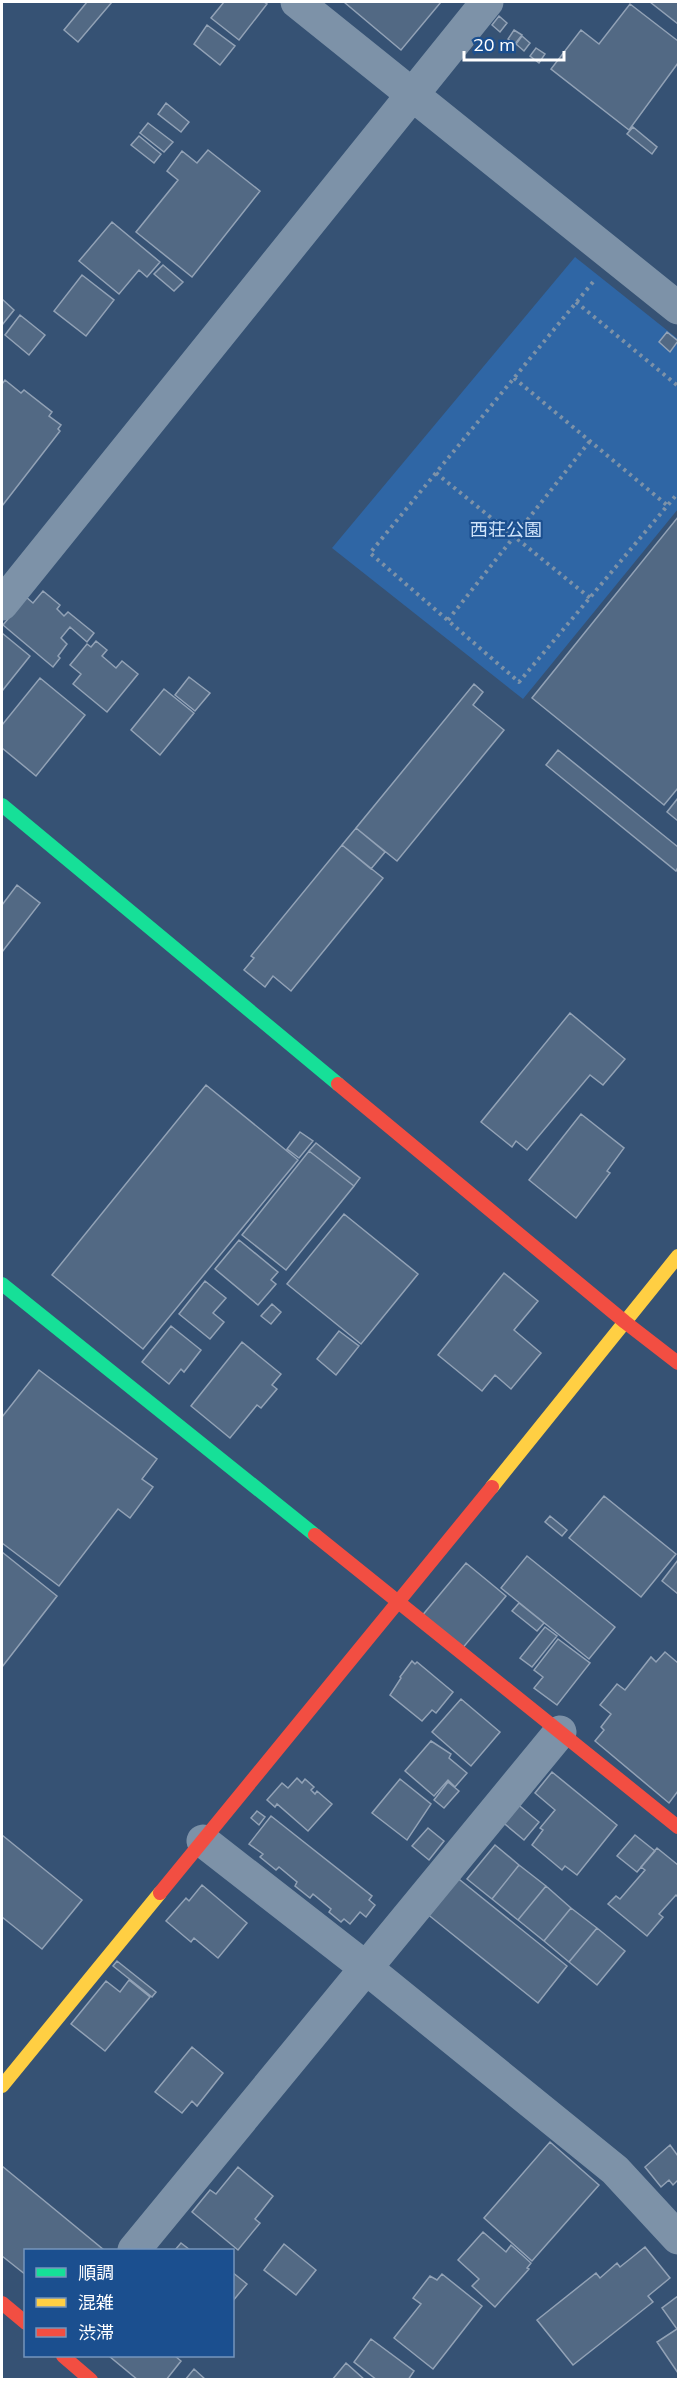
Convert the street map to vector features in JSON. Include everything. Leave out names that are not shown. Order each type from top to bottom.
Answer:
[{"type":"street","points":[[297,2],[678,308]]},
{"type":"street","points":[[2,604],[487,2]]},
{"type":"street","points":[[2,805],[625,1322],[678,1363]]},
{"type":"street","points":[[2,2086],[399,1604],[678,1256]]},
{"type":"street","points":[[2,1284],[678,1827]]},
{"type":"street","points":[[136,2249],[560,1732]]},
{"type":"street","points":[[203,1841],[366,1968],[615,2170],[678,2238]]},
{"type":"street","points":[[2,2302],[24,2321]]},
{"type":"street","points":[[65,2357],[91,2379]]},
{"type":"path","points":[[614,256],[370,553],[519,682],[678,493]]},
{"type":"path","points":[[576,302],[678,386]]},
{"type":"path","points":[[514,378],[668,506]]},
{"type":"path","points":[[447,620],[590,441]]},
{"type":"path","points":[[436,472],[590,598]]},
{"type":"green space","name":"西荘公園","points":[[575,257],[678,339],[678,509],[523,699],[332,548]]},
{"type":"building","points":[[87,2],[112,2],[78,42],[64,30]]},
{"type":"building","points":[[224,2],[264,2],[267,4],[239,40],[211,18]]},
{"type":"building","points":[[344,2],[441,2],[401,50]]},
{"type":"building","points":[[650,2],[678,2],[678,24]]},
{"type":"building","points":[[630,4],[678,41],[678,63],[629,130],[551,69],[581,30],[599,44]]},
{"type":"building","points":[[499,16],[507,23],[500,32],[492,25]]},
{"type":"building","points":[[207,25],[235,46],[220,65],[194,44]]},
{"type":"building","points":[[514,30],[522,35],[515,44],[508,39]]},
{"type":"building","points":[[522,36],[530,43],[524,51],[516,44]]},
{"type":"building","points":[[536,48],[545,54],[539,63],[530,56]]},
{"type":"building","points":[[166,103],[189,122],[181,132],[158,114]]},
{"type":"building","points":[[148,123],[173,142],[164,152],[140,133]]},
{"type":"building","points":[[633,127],[657,147],[652,154],[627,134]]},
{"type":"building","points":[[139,136],[161,154],[154,163],[131,145]]},
{"type":"building","points":[[208,150],[260,191],[192,277],[136,232],[178,180],[167,171],[182,151],[197,163]]},
{"type":"building","points":[[112,222],[160,262],[147,277],[139,270],[119,294],[79,261]]},
{"type":"building","points":[[163,265],[183,282],[174,291],[154,274]]},
{"type":"building","points":[[82,275],[114,300],[86,336],[54,311]]},
{"type":"building","points":[[2,299],[14,310],[2,325]]},
{"type":"building","points":[[20,315],[45,335],[29,355],[5,335]]},
{"type":"building","points":[[667,332],[678,341],[670,352],[659,342]]},
{"type":"building","points":[[5,380],[21,393],[24,390],[52,412],[49,416],[61,425],[58,429],[60,431],[2,506],[2,384]]},
{"type":"building","points":[[678,517],[678,788],[664,805],[532,698]]},
{"type":"building","points":[[43,591],[60,605],[57,609],[64,616],[68,612],[94,633],[87,642],[70,627],[61,638],[67,644],[53,667],[3,625],[26,597],[33,603]]},
{"type":"building","points":[[2,633],[30,656],[2,691]]},
{"type":"building","points":[[96,641],[107,650],[102,656],[116,668],[122,661],[138,674],[107,712],[73,684],[81,674],[70,665],[87,644],[91,647]]},
{"type":"building","points":[[189,677],[210,693],[195,711],[175,695]]},
{"type":"building","points":[[40,678],[85,715],[36,776],[2,748],[2,725]]},
{"type":"building","points":[[474,684],[483,692],[473,705],[504,730],[397,861],[356,828]]},
{"type":"building","points":[[164,689],[194,713],[160,755],[131,730]]},
{"type":"building","points":[[558,750],[678,847],[676,871],[546,765]]},
{"type":"building","points":[[678,798],[678,821],[667,812]]},
{"type":"building","points":[[356,828],[385,852],[371,869],[342,845]]},
{"type":"building","points":[[342,845],[383,878],[291,991],[273,976],[265,987],[244,970],[254,958],[251,956]]},
{"type":"building","points":[[17,885],[40,903],[2,952],[2,905]]},
{"type":"building","points":[[570,1013],[625,1059],[603,1085],[590,1075],[527,1150],[516,1141],[512,1147],[481,1122]]},
{"type":"building","points":[[206,1085],[298,1160],[143,1349],[52,1275]]},
{"type":"building","points":[[581,1114],[624,1148],[607,1171],[610,1173],[576,1218],[529,1180]]},
{"type":"building","points":[[300,1132],[313,1141],[299,1158],[287,1149]]},
{"type":"building","points":[[316,1143],[360,1178],[354,1186],[309,1151]]},
{"type":"building","points":[[309,1151],[354,1186],[286,1270],[242,1235]]},
{"type":"building","points":[[344,1214],[418,1274],[361,1344],[287,1284]]},
{"type":"building","points":[[239,1240],[278,1272],[271,1280],[276,1284],[258,1305],[215,1269]]},
{"type":"building","points":[[504,1273],[538,1301],[514,1330],[541,1353],[511,1389],[495,1375],[482,1391],[438,1355]]},
{"type":"building","points":[[205,1281],[226,1298],[213,1313],[224,1322],[210,1339],[179,1314]]},
{"type":"building","points":[[272,1304],[281,1312],[271,1324],[261,1316]]},
{"type":"building","points":[[171,1326],[201,1350],[184,1372],[181,1369],[169,1384],[142,1362]]},
{"type":"building","points":[[339,1331],[359,1346],[336,1375],[317,1359]]},
{"type":"building","points":[[242,1342],[281,1374],[272,1385],[277,1389],[261,1408],[257,1405],[230,1438],[191,1406]]},
{"type":"building","points":[[39,1370],[157,1459],[142,1479],[153,1487],[130,1518],[118,1509],[59,1586],[2,1543],[2,1417]]},
{"type":"building","points":[[604,1496],[676,1554],[641,1597],[569,1538]]},
{"type":"building","points":[[550,1516],[567,1530],[562,1536],[545,1522]]},
{"type":"building","points":[[2,1552],[57,1596],[2,1667]]},
{"type":"building","points":[[527,1556],[615,1627],[589,1659],[501,1588]]},
{"type":"building","points":[[678,1560],[678,1594],[662,1581]]},
{"type":"building","points":[[466,1563],[506,1596],[461,1650],[421,1617]]},
{"type":"building","points":[[519,1603],[544,1623],[537,1631],[512,1611]]},
{"type":"building","points":[[545,1627],[557,1636],[532,1667],[520,1658]]},
{"type":"building","points":[[558,1639],[590,1663],[557,1705],[534,1688],[543,1677],[534,1670]]},
{"type":"building","points":[[665,1652],[678,1663],[678,1791],[669,1803],[595,1741],[604,1730],[601,1727],[611,1714],[600,1705],[617,1684],[625,1690],[651,1657],[656,1662]]},
{"type":"building","points":[[412,1661],[415,1664],[417,1662],[453,1692],[436,1713],[432,1710],[422,1721],[390,1695]]},
{"type":"building","points":[[461,1699],[500,1732],[471,1766],[432,1732]]},
{"type":"building","points":[[431,1741],[451,1754],[449,1758],[467,1773],[455,1787],[448,1780],[434,1796],[405,1771]]},
{"type":"building","points":[[552,1772],[617,1825],[577,1875],[565,1866],[562,1870],[532,1845],[543,1830],[540,1828],[555,1810],[535,1793]]},
{"type":"building","points":[[297,1778],[302,1783],[305,1779],[314,1787],[311,1790],[315,1794],[317,1791],[332,1804],[308,1831],[277,1804],[275,1807],[267,1800],[282,1783],[288,1788]]},
{"type":"building","points":[[400,1779],[431,1804],[407,1840],[372,1813]]},
{"type":"building","points":[[448,1782],[459,1791],[444,1808],[434,1800]]},
{"type":"building","points":[[515,1802],[539,1822],[524,1840],[500,1820]]},
{"type":"building","points":[[257,1811],[265,1817],[259,1825],[251,1818]]},
{"type":"building","points":[[271,1816],[372,1896],[369,1900],[375,1905],[366,1917],[360,1912],[350,1924],[344,1919],[341,1922],[329,1912],[331,1909],[313,1894],[310,1898],[295,1886],[297,1882],[279,1867],[276,1870],[260,1857],[263,1854],[249,1844]]},
{"type":"building","points":[[428,1828],[444,1841],[429,1860],[412,1846]]},
{"type":"building","points":[[2,1835],[82,1900],[42,1949],[2,1917]]},
{"type":"building","points":[[635,1835],[655,1851],[637,1872],[617,1856]]},
{"type":"building","points":[[495,1845],[519,1865],[492,1899],[467,1879]]},
{"type":"building","points":[[657,1848],[678,1865],[678,1897],[676,1895],[659,1914],[663,1917],[647,1936],[608,1904],[616,1896],[620,1899],[645,1870],[641,1867]]},
{"type":"building","points":[[519,1865],[546,1886],[518,1920],[492,1899]]},
{"type":"building","points":[[455,1876],[567,1966],[538,2003],[426,1913]]},
{"type":"building","points":[[202,1885],[247,1923],[218,1958],[194,1938],[191,1942],[166,1921],[186,1898],[189,1901]]},
{"type":"building","points":[[546,1886],[571,1908],[544,1941],[518,1920]]},
{"type":"building","points":[[571,1908],[597,1928],[569,1962],[544,1941]]},
{"type":"building","points":[[597,1928],[625,1951],[597,1985],[569,1962]]},
{"type":"building","points":[[117,1961],[156,1992],[152,1997],[113,1966]]},
{"type":"building","points":[[129,1980],[150,1997],[105,2051],[71,2024],[106,1981],[120,1992]]},
{"type":"building","points":[[192,2047],[223,2073],[197,2106],[192,2101],[182,2113],[155,2092]]},
{"type":"building","points":[[550,2142],[599,2185],[532,2261],[484,2218]]},
{"type":"building","points":[[670,2145],[678,2156],[678,2180],[673,2185],[669,2180],[661,2187],[645,2167]]},
{"type":"building","points":[[2,2166],[103,2249],[24,2249],[24,2273],[2,2256]]},
{"type":"building","points":[[238,2167],[273,2196],[255,2219],[260,2223],[238,2250],[192,2212],[210,2190],[216,2194]]},
{"type":"building","points":[[483,2232],[506,2252],[511,2245],[531,2263],[527,2268],[529,2269],[495,2307],[472,2286],[479,2279],[458,2260]]},
{"type":"building","points":[[181,2243],[189,2249],[176,2249]]},
{"type":"building","points":[[284,2244],[316,2270],[296,2295],[264,2270]]},
{"type":"building","points":[[645,2247],[670,2278],[648,2296],[653,2302],[573,2365],[537,2320],[596,2273],[600,2278],[617,2263],[620,2267]]},
{"type":"building","points":[[234,2274],[247,2284],[234,2300]]},
{"type":"building","points":[[442,2274],[482,2306],[433,2369],[394,2338],[421,2304],[413,2298],[430,2276],[437,2280]]},
{"type":"building","points":[[678,2296],[678,2373],[657,2342],[677,2329],[662,2308]]},
{"type":"building","points":[[371,2339],[414,2371],[408,2380],[377,2380],[354,2362]]},
{"type":"building","points":[[110,2357],[176,2357],[181,2361],[166,2380],[138,2380]]},
{"type":"building","points":[[346,2363],[365,2380],[332,2380]]},
{"type":"building","points":[[194,2369],[206,2380],[185,2380]]},
{"type":"traffic: fast","points":[[2,805],[338,1084]]},
{"type":"traffic: fast","points":[[2,1284],[315,1535]]},
{"type":"traffic: slow","points":[[492,1487],[678,1256]]},
{"type":"traffic: slow","points":[[2,2086],[160,1893]]},
{"type":"traffic: jam","points":[[338,1084],[625,1322],[678,1363]]},
{"type":"traffic: jam","points":[[160,1893],[492,1487]]},
{"type":"traffic: jam","points":[[315,1535],[678,1827]]},
{"type":"traffic: jam","points":[[2,2303],[24,2321]]},
{"type":"traffic: jam","points":[[64,2357],[91,2380]]}]
